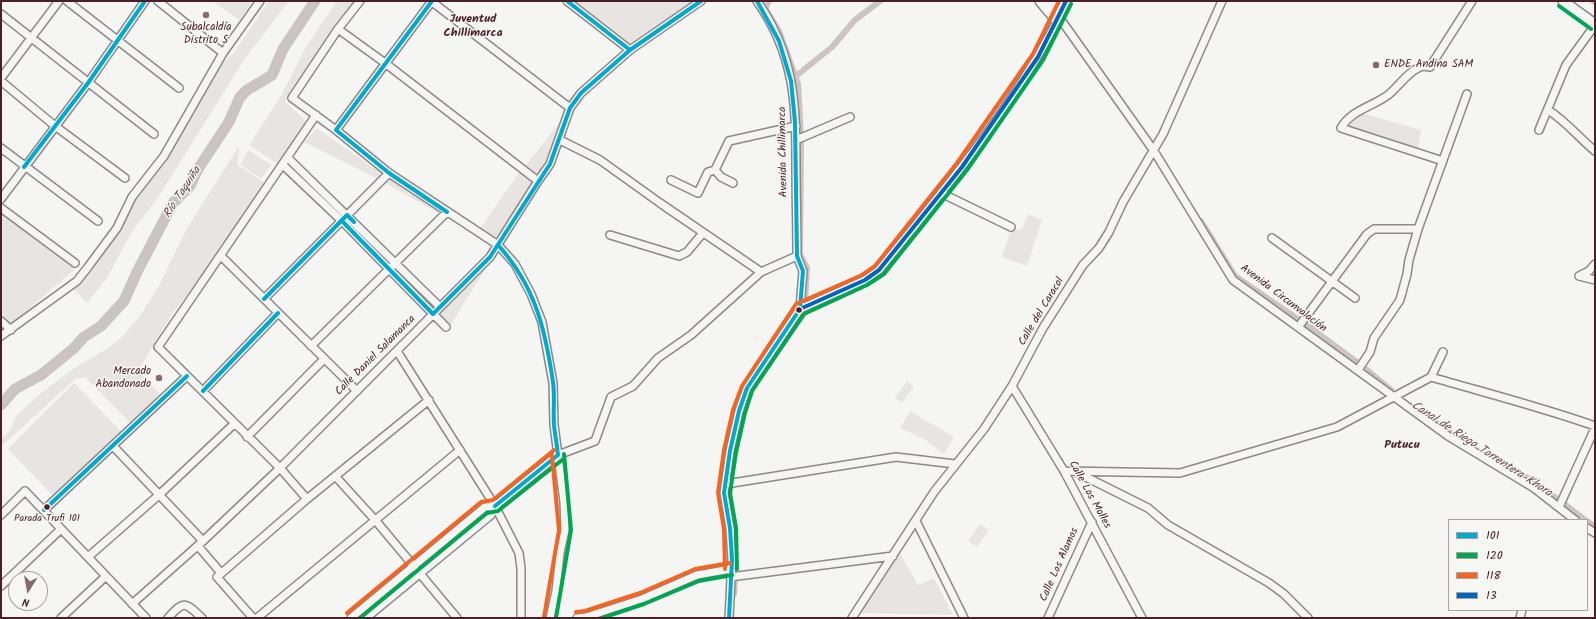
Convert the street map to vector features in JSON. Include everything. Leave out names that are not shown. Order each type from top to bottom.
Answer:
[{"type":"main road","name":"Avenida Circunvalación","points":[[1040,1],[1058,17]]},
{"type":"main road","name":"Avenida Circunvalación","points":[[1051,1],[1058,17]]},
{"type":"main road","points":[[1058,17],[1066,1]]},
{"type":"main road","points":[[1563,1],[1595,25]]},
{"type":"street","points":[[1,78],[58,1]]},
{"type":"street","points":[[67,1],[179,88]]},
{"type":"street","points":[[1,199],[88,84],[145,1]]},
{"type":"street","points":[[158,1],[223,53]]},
{"type":"street","points":[[360,1],[338,29],[292,98],[336,130],[390,173],[498,245],[515,264],[531,294],[542,322],[553,383],[554,425],[565,530],[560,553],[556,591],[550,618]]},
{"type":"street","points":[[336,130],[384,62],[431,1],[570,108]]},
{"type":"street","points":[[567,1],[630,50]]},
{"type":"street","name":"Calle Daniel Salamanca","points":[[132,604],[280,468],[490,257],[538,180],[550,164],[560,140],[570,108],[581,93],[630,50],[701,1]]},
{"type":"street","name":"Avenida Chillimarca","points":[[729,618],[731,569],[730,528],[724,493],[737,418],[747,388],[800,309],[803,271],[797,256],[796,126],[794,95],[787,64],[772,24],[757,1]]},
{"type":"street","name":"Calle del Caracol","points":[[852,618],[955,464],[984,429],[1012,386],[1043,328],[1083,265],[1103,243],[1123,202],[1163,134],[1222,1]]},
{"type":"street","points":[[1443,161],[1341,128],[1346,120],[1352,115],[1388,95],[1416,68],[1423,66],[1430,67],[1472,1]]},
{"type":"street","points":[[1,336],[77,281],[88,267],[116,228],[132,196],[164,156],[223,53],[258,2]]},
{"type":"street","points":[[1,14],[88,84],[154,134]]},
{"type":"street","points":[[800,309],[865,280],[879,270],[962,167],[1032,66],[1058,17]]},
{"type":"street","name":"Avenida Circunvalación","points":[[1058,17],[1154,151],[1233,280],[1299,326],[1394,398],[1448,436],[1534,488],[1559,507],[1570,519]]},
{"type":"street","points":[[1539,130],[1566,65],[1595,25]]},
{"type":"street","points":[[338,29],[384,62],[538,180]]},
{"type":"street","points":[[1,81],[55,126],[125,178]]},
{"type":"street","points":[[1358,370],[1370,352],[1374,338],[1400,300],[1418,229],[1467,94]]},
{"type":"street","points":[[1548,110],[1559,117],[1581,140],[1595,151]]},
{"type":"street","points":[[307,499],[280,468],[247,437],[158,347],[316,115]]},
{"type":"street","points":[[796,140],[850,117]]},
{"type":"street","points":[[671,180],[698,193],[708,172],[715,170],[729,141],[796,126]]},
{"type":"street","points":[[560,140],[600,160],[761,272]]},
{"type":"street","points":[[1,148],[24,167],[98,221]]},
{"type":"street","points":[[288,158],[389,268],[446,327]]},
{"type":"street","points":[[283,165],[395,262],[440,307]]},
{"type":"street","points":[[715,170],[721,177],[733,183]]},
{"type":"street","points":[[264,299],[390,173]]},
{"type":"street","points":[[941,193],[1011,227]]},
{"type":"street","points":[[1,208],[74,263]]},
{"type":"street","points":[[311,346],[447,212]]},
{"type":"street","points":[[1299,326],[1367,234],[1374,228],[1418,229]]},
{"type":"street","points":[[610,235],[680,256],[687,252],[703,233]]},
{"type":"street","points":[[1272,238],[1355,298]]},
{"type":"street","points":[[221,256],[357,391]]},
{"type":"street","points":[[351,618],[485,507],[494,506],[558,455],[595,442],[611,397],[633,386],[658,358],[691,335],[761,272],[797,256]]},
{"type":"street","points":[[1595,264],[1589,271],[1579,276],[1595,280]]},
{"type":"street","points":[[203,391],[278,313]]},
{"type":"street","points":[[1,321],[11,330]]},
{"type":"street","points":[[397,351],[494,506],[519,553],[521,568],[521,618]]},
{"type":"street","points":[[1064,472],[1180,473],[1337,427],[1431,377],[1443,352]]},
{"type":"street","points":[[247,437],[324,359]]},
{"type":"street","points":[[44,510],[187,376]]},
{"type":"street","points":[[1431,377],[1515,402],[1540,407],[1595,427],[1559,507]]},
{"type":"street","name":"Calle Los Molles","points":[[1012,386],[1064,472],[1142,618]]},
{"type":"street","points":[[253,618],[217,577],[307,499],[429,400]]},
{"type":"street","points":[[88,557],[160,494],[234,424]]},
{"type":"street","points":[[113,446],[160,494],[200,543],[221,573]]},
{"type":"street","points":[[257,618],[460,450]]},
{"type":"street","points":[[726,484],[896,457],[955,464]]},
{"type":"street","points":[[1076,472],[1148,508],[1168,525],[1269,583],[1284,594],[1308,618]]},
{"type":"street","points":[[336,477],[376,521],[457,618]]},
{"type":"street","points":[[1,515],[25,491],[105,577],[146,618]]},
{"type":"street","points":[[370,617],[420,573],[491,515],[494,506]]},
{"type":"street","points":[[916,521],[964,618]]},
{"type":"street","name":"Calle Los Alamos","points":[[1048,618],[1092,522]]},
{"type":"street","points":[[1,586],[61,529]]},
{"type":"street","points":[[730,577],[893,556]]},
{"type":"street","points":[[577,618],[586,617],[642,599],[697,575],[731,569]]},
{"type":"street","points":[[61,618],[105,577]]},
{"type":"street","points":[[168,618],[179,606],[183,604],[190,607],[202,618]]},
{"type":"shaded area","points":[[213,1],[246,1],[251,4],[239,20]]},
{"type":"shaded area","points":[[269,1],[289,1],[244,60],[159,196],[131,233],[107,278],[87,303],[74,289],[96,265],[103,252],[125,221],[134,197],[219,65],[233,54]]},
{"type":"shaded area","points":[[337,1],[356,1],[285,102],[306,121],[279,165],[249,145],[281,96],[306,47]]},
{"type":"shaded area","points":[[574,1],[694,1],[645,38],[631,46]]},
{"type":"shaded area","points":[[564,106],[567,109],[549,156],[538,174],[526,165],[559,123]]},
{"type":"shaded area","points":[[1361,113],[1421,130],[1418,149],[1349,127],[1349,121]]},
{"type":"shaded area","points":[[317,128],[378,171],[380,176],[378,179],[304,142]]},
{"type":"shaded area","points":[[239,146],[238,165],[265,183],[211,263],[172,314],[138,371],[160,394],[131,424],[85,377],[75,379],[3,445],[1,440],[11,429],[16,416],[41,393],[73,369],[108,348],[121,338],[139,317],[159,286],[186,230]]},
{"type":"shaded area","points":[[249,150],[271,165],[261,179],[240,164]]},
{"type":"shaded area","points":[[520,171],[532,182],[498,235],[493,238],[480,229]]},
{"type":"shaded area","points":[[390,178],[438,211],[438,213],[385,183]]},
{"type":"shaded area","points":[[1,211],[75,269],[15,321],[10,322],[1,314]]},
{"type":"shaded area","points":[[1028,214],[1042,220],[1027,266],[1002,257],[1011,230],[1022,229]]},
{"type":"shaded area","points":[[485,266],[486,268],[450,326],[439,315]]},
{"type":"shaded area","points":[[907,381],[914,386],[902,403],[895,398]]},
{"type":"shaded area","points":[[74,383],[123,433],[54,497],[8,449]]},
{"type":"shaded area","points":[[910,411],[954,437],[944,454],[924,439],[900,428]]},
{"type":"shaded area","points":[[980,524],[989,530],[977,547],[968,541]]},
{"type":"shaded area","points":[[900,553],[918,585],[934,578],[953,615],[860,613]]},
{"type":"waterway","name":"Río Taquiña","points":[[1,405],[15,389],[41,375],[73,349],[84,337],[101,326],[124,301],[138,270],[173,203],[190,186],[198,169],[229,122],[240,97],[247,90],[272,75],[283,49],[315,1]]},
{"type":"waterway","name":"Canal de Riego Torrentera Khora","points":[[765,8],[769,1]]},
{"type":"waterway","points":[[796,76],[832,47],[855,20],[880,1]]},
{"type":"waterway","name":"Canal de Riego Torrentera Khora","points":[[765,8],[779,31],[798,84],[801,137]]},
{"type":"waterway","name":"Canal de Riego Torrentera Khora","points":[[801,144],[800,254],[807,268],[805,302]]},
{"type":"waterway","name":"Canal de Riego Torrentera Khora","points":[[1201,221],[1235,276],[1299,320]]},
{"type":"waterway","name":"Canal de Riego Torrentera Khora","points":[[730,477],[743,415],[752,388],[805,312]]},
{"type":"waterway","name":"Canal de Riego Torrentera Khora","points":[[1308,326],[1358,363]]},
{"type":"waterway","name":"Canal de Riego Torrentera Khora","points":[[1367,370],[1391,390]]},
{"type":"waterway","name":"Canal de Riego Torrentera Khora","points":[[1422,413],[1467,444]]},
{"type":"waterway","name":"Canal de Riego Torrentera Khora","points":[[1489,457],[1529,479],[1559,500]]},
{"type":"waterway","name":"Canal de Riego Torrentera Khora","points":[[730,488],[729,496],[735,533],[735,571]]},
{"type":"waterway","name":"Canal de Riego Torrentera Khora","points":[[1564,504],[1584,519]]},
{"type":"waterway","name":"Canal de Riego Torrentera Khora","points":[[1588,522],[1595,527]]},
{"type":"waterway","name":"Canal de Riego Torrentera Khora","points":[[734,594],[735,579]]},
{"type":"transit line","name":"101","points":[[24,167],[88,83],[145,1]]},
{"type":"transit line","name":"101","points":[[336,130],[432,1]]},
{"type":"transit line","name":"101","points":[[567,1],[630,50]]},
{"type":"transit line","name":"101","points":[[342,221],[433,314],[490,257],[550,164],[570,108],[581,93],[630,50],[701,1]]},
{"type":"transit line","name":"101","points":[[729,618],[732,560],[730,528],[724,493],[730,451],[739,411],[747,388],[800,309],[803,271],[797,256],[795,122],[791,81],[779,41],[757,1]]},
{"type":"transit line","name":"118","points":[[725,569],[724,529],[718,493],[724,450],[733,410],[742,386],[796,304],[862,275],[875,266],[957,163],[1033,54],[1059,1]]},
{"type":"transit line","name":"13","points":[[800,309],[865,280],[879,270],[962,167],[1038,57],[1066,1]]},
{"type":"transit line","name":"120","points":[[737,569],[736,528],[730,493],[736,452],[752,391],[804,314],[867,285],[884,274],[967,170],[1043,60],[1071,4]]},
{"type":"transit line","name":"120","points":[[1559,6],[1591,29]]},
{"type":"transit line","name":"101","points":[[336,130],[389,173],[447,212]]},
{"type":"transit line","name":"101","points":[[264,299],[347,215],[354,222]]},
{"type":"transit line","name":"101","points":[[498,245],[511,260],[530,292],[542,326],[553,382],[554,425],[558,455]]},
{"type":"transit line","name":"101","points":[[203,391],[278,313]]},
{"type":"transit line","name":"101","points":[[44,510],[187,376]]},
{"type":"transit line","name":"118","points":[[347,613],[481,502],[493,500],[554,450]]},
{"type":"transit line","name":"120","points":[[556,618],[571,530],[564,454]]},
{"type":"transit line","name":"101","points":[[495,506],[558,455]]},
{"type":"transit line","name":"118","points":[[544,617],[559,530],[552,456]]},
{"type":"transit line","name":"120","points":[[360,618],[487,513],[498,511],[562,460]]},
{"type":"transit line","name":"118","points":[[576,612],[585,611],[640,593],[695,569],[730,563]]},
{"type":"transit line","name":"120","points":[[602,618],[644,604],[699,581],[732,575]]},
{"type":"place","name":"Subalcaldía Distrito 5","points":[[206,15]]},
{"type":"place","name":"ENDE Andina SAM","points":[[1376,65]]},
{"type":"place","name":"Mercado Abandonado","points":[[159,378]]},
{"type":"place","name":"Parada Trufi 101","points":[[47,507]]},
{"type":"district","name":"Juventud Chillimarca","points":[[473,27]]},
{"type":"district","name":"Putucu","points":[[1402,446]]}]
